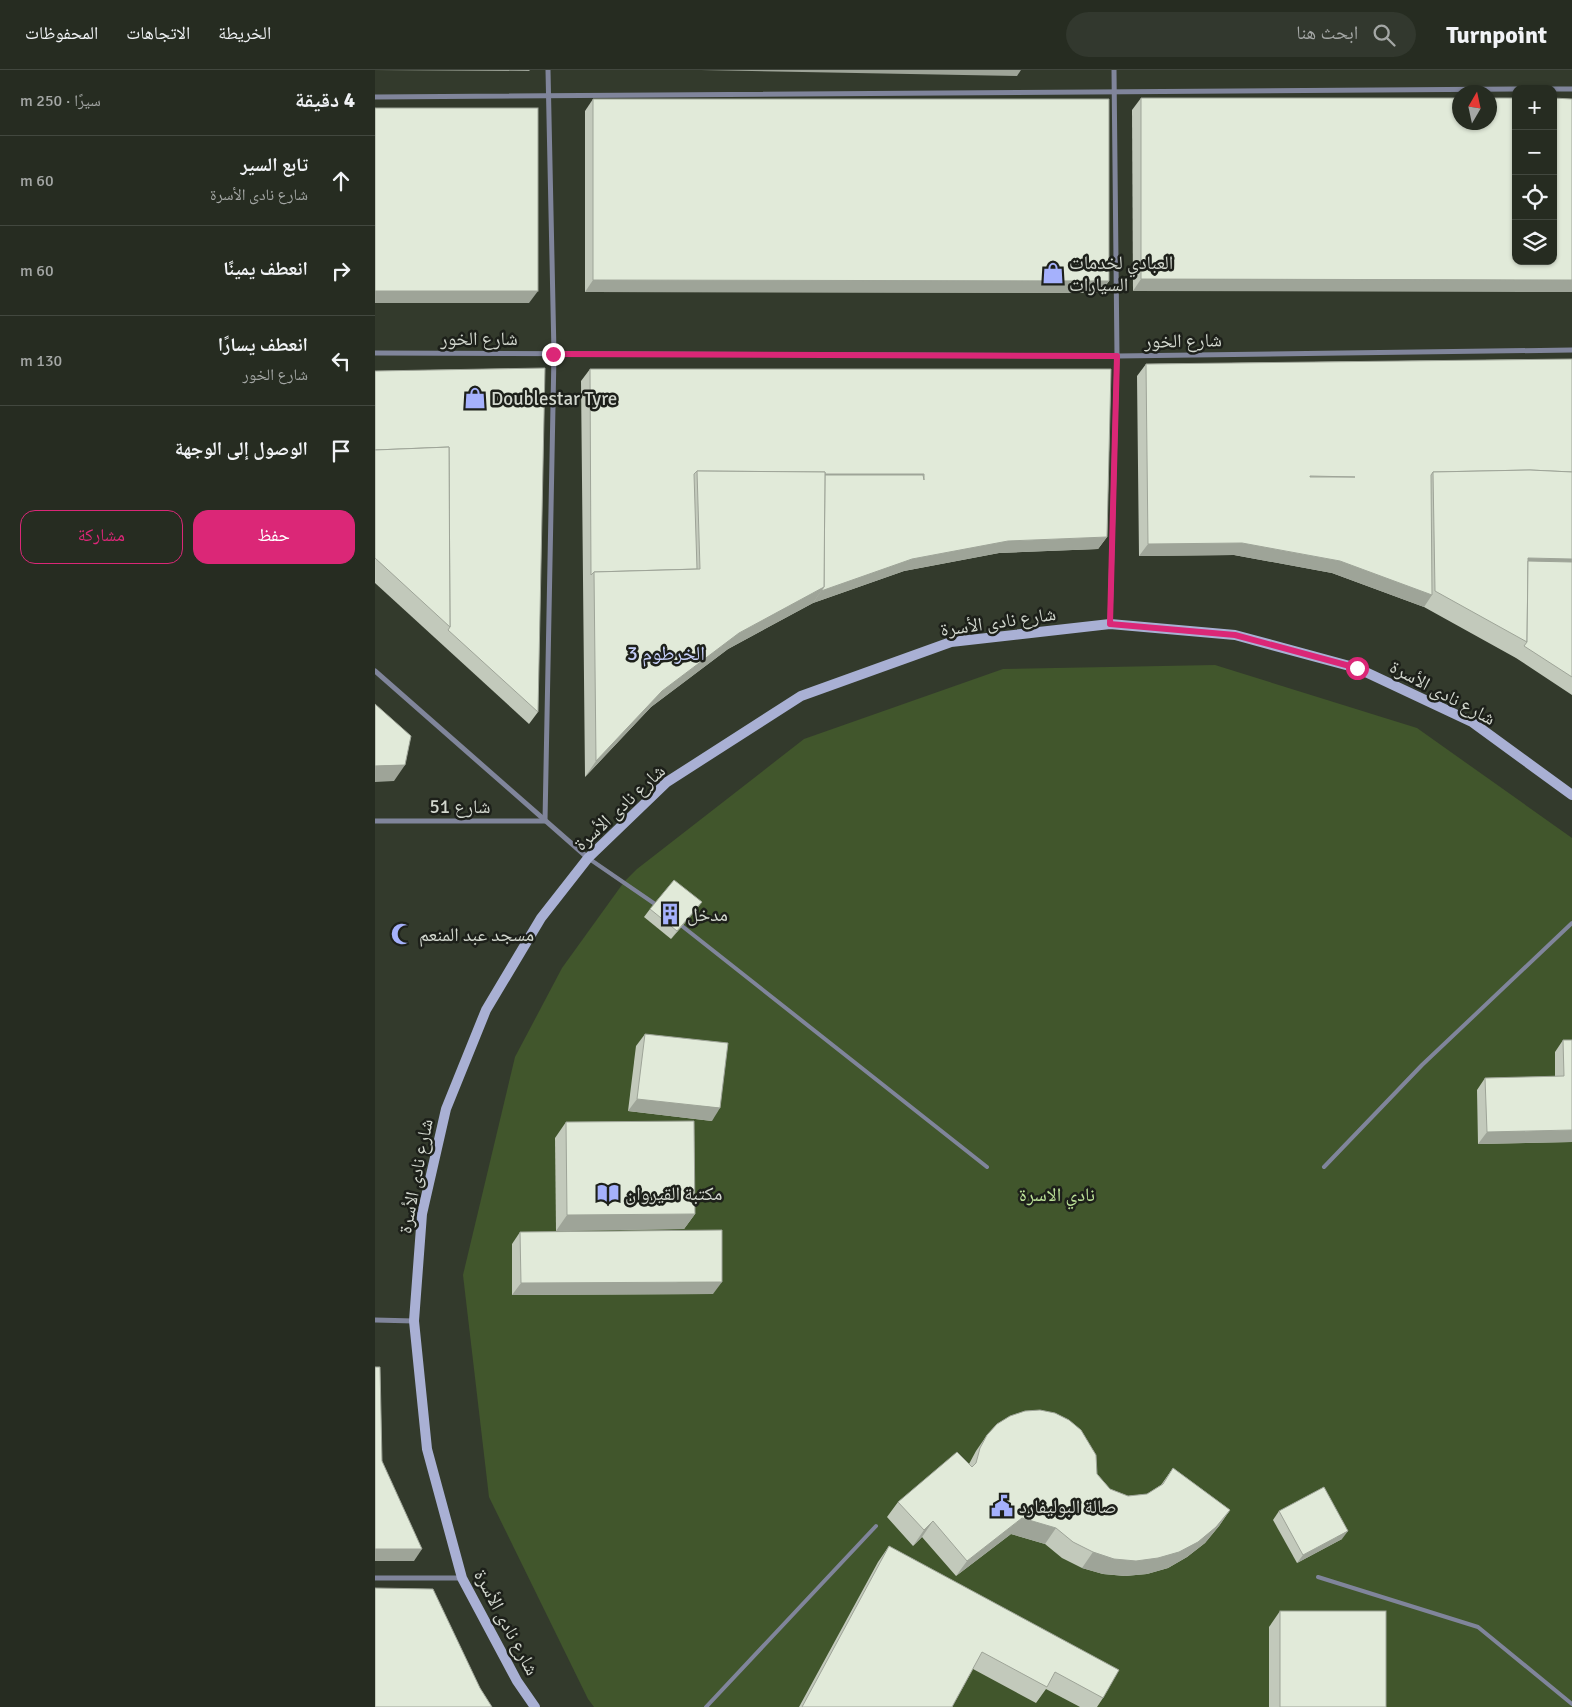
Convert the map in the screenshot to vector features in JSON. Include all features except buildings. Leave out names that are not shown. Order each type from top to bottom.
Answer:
[{"type":"street","points":[[545,821],[553,354],[548,70]]},
{"type":"street","points":[[1110,624],[1117,356],[1115,70]]},
{"type":"street","points":[[375,97],[1512,89]]},
{"type":"street","points":[[1557,89],[1572,89]]},
{"type":"street","name":"شارع الخور","points":[[375,353],[1117,356],[1572,350]]},
{"type":"street","name":"شارع نادى الأسرة","points":[[535,1707],[517,1681],[462,1578],[427,1449],[414,1320],[422,1214],[446,1109],[486,1010],[541,918],[588,858],[667,782],[801,696],[951,642],[1110,624],[1235,635],[1357,668],[1471,722],[1572,795]]},
{"type":"street","points":[[375,671],[588,858]]},
{"type":"street","name":"شارع 51","points":[[375,821],[545,821]]},
{"type":"street","points":[[375,1320],[414,1320]]},
{"type":"street","points":[[375,1578],[462,1578]]},
{"type":"lane","points":[[588,858],[655,904]]},
{"type":"lane","points":[[1323,1167],[1422,1065],[1572,922]]},
{"type":"lane","points":[[682,926],[987,1167]]},
{"type":"lane","points":[[706,1707],[876,1526]]},
{"type":"lane","points":[[1318,1577],[1478,1627],[1572,1704]]},
{"type":"green space","name":"نادي الاسرة","points":[[1215,665],[1417,728],[1572,838],[1572,1707],[594,1707],[588,1699],[489,1497],[463,1275],[515,1057],[562,968],[624,882],[637,869],[804,739],[1003,669]]},
{"type":"place","name":"العبادي لخدمات السيارات","points":[[1053,273]]},
{"type":"place","name":"Doublestar Tyre","points":[[475,398]]},
{"type":"place","name":"مدخل","points":[[670,914]]},
{"type":"place","name":"مسجد عبد المنعم","points":[[402,934]]},
{"type":"place","name":"مكتبة القيروان","points":[[608,1193]]},
{"type":"place","name":"صالة البوليفارد","points":[[1002,1506]]},
{"type":"district","name":"الخرطوم 3","points":[[666,653]]},
{"type":"route","points":[[553,354],[1117,356],[1110,624],[1235,635],[1357,668]]}]
